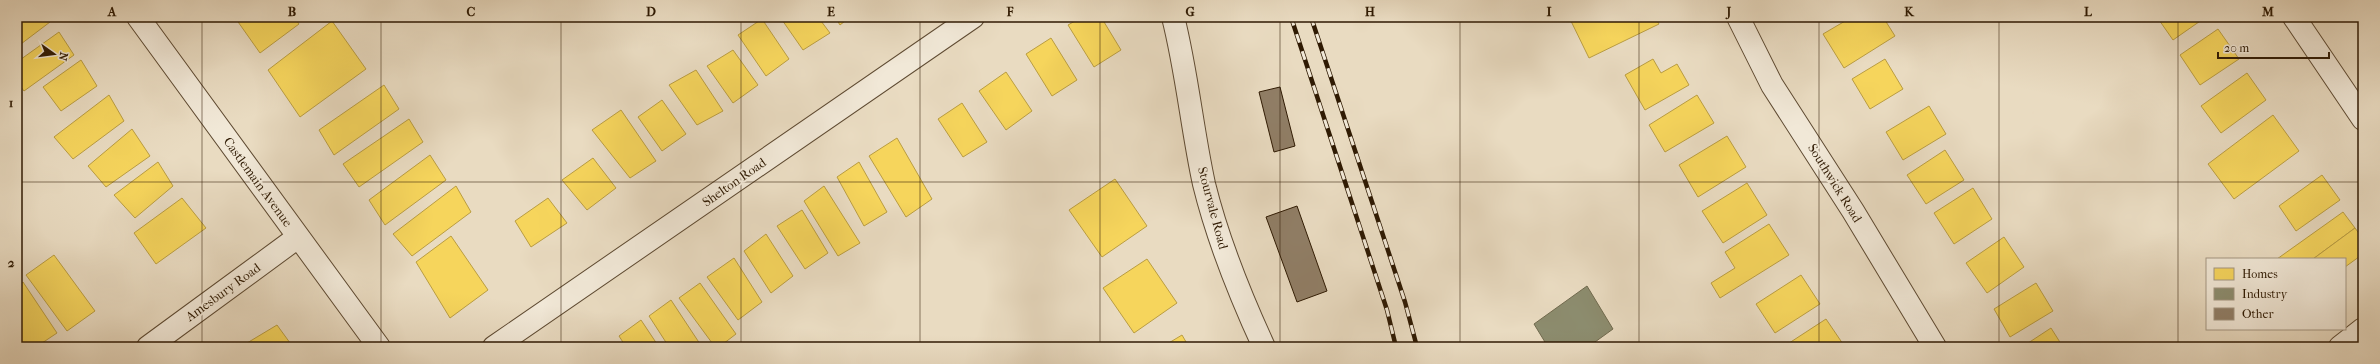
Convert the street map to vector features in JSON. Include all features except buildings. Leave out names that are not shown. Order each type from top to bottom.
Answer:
[{"type":"street","name":"Castlemain Avenue","points":[[138,17],[379,347]]},
{"type":"street","name":"Shelton Road","points":[[494,347],[973,17]]},
{"type":"street","name":"Stourvale Road","points":[[1173,17],[1182,50],[1204,185],[1235,285],[1264,347]]},
{"type":"street","name":"Southwick Road","points":[[1738,17],[1772,85],[1853,211],[1935,347]]},
{"type":"street","points":[[2294,17],[2363,119]]},
{"type":"street","name":"Amesbury Road","points":[[148,347],[298,237]]},
{"type":"street","points":[[2340,347],[2363,330]]},
{"type":"railway","points":[[1291,17],[1387,310],[1396,347]]},
{"type":"railway","points":[[1311,17],[1405,302],[1417,347]]}]
